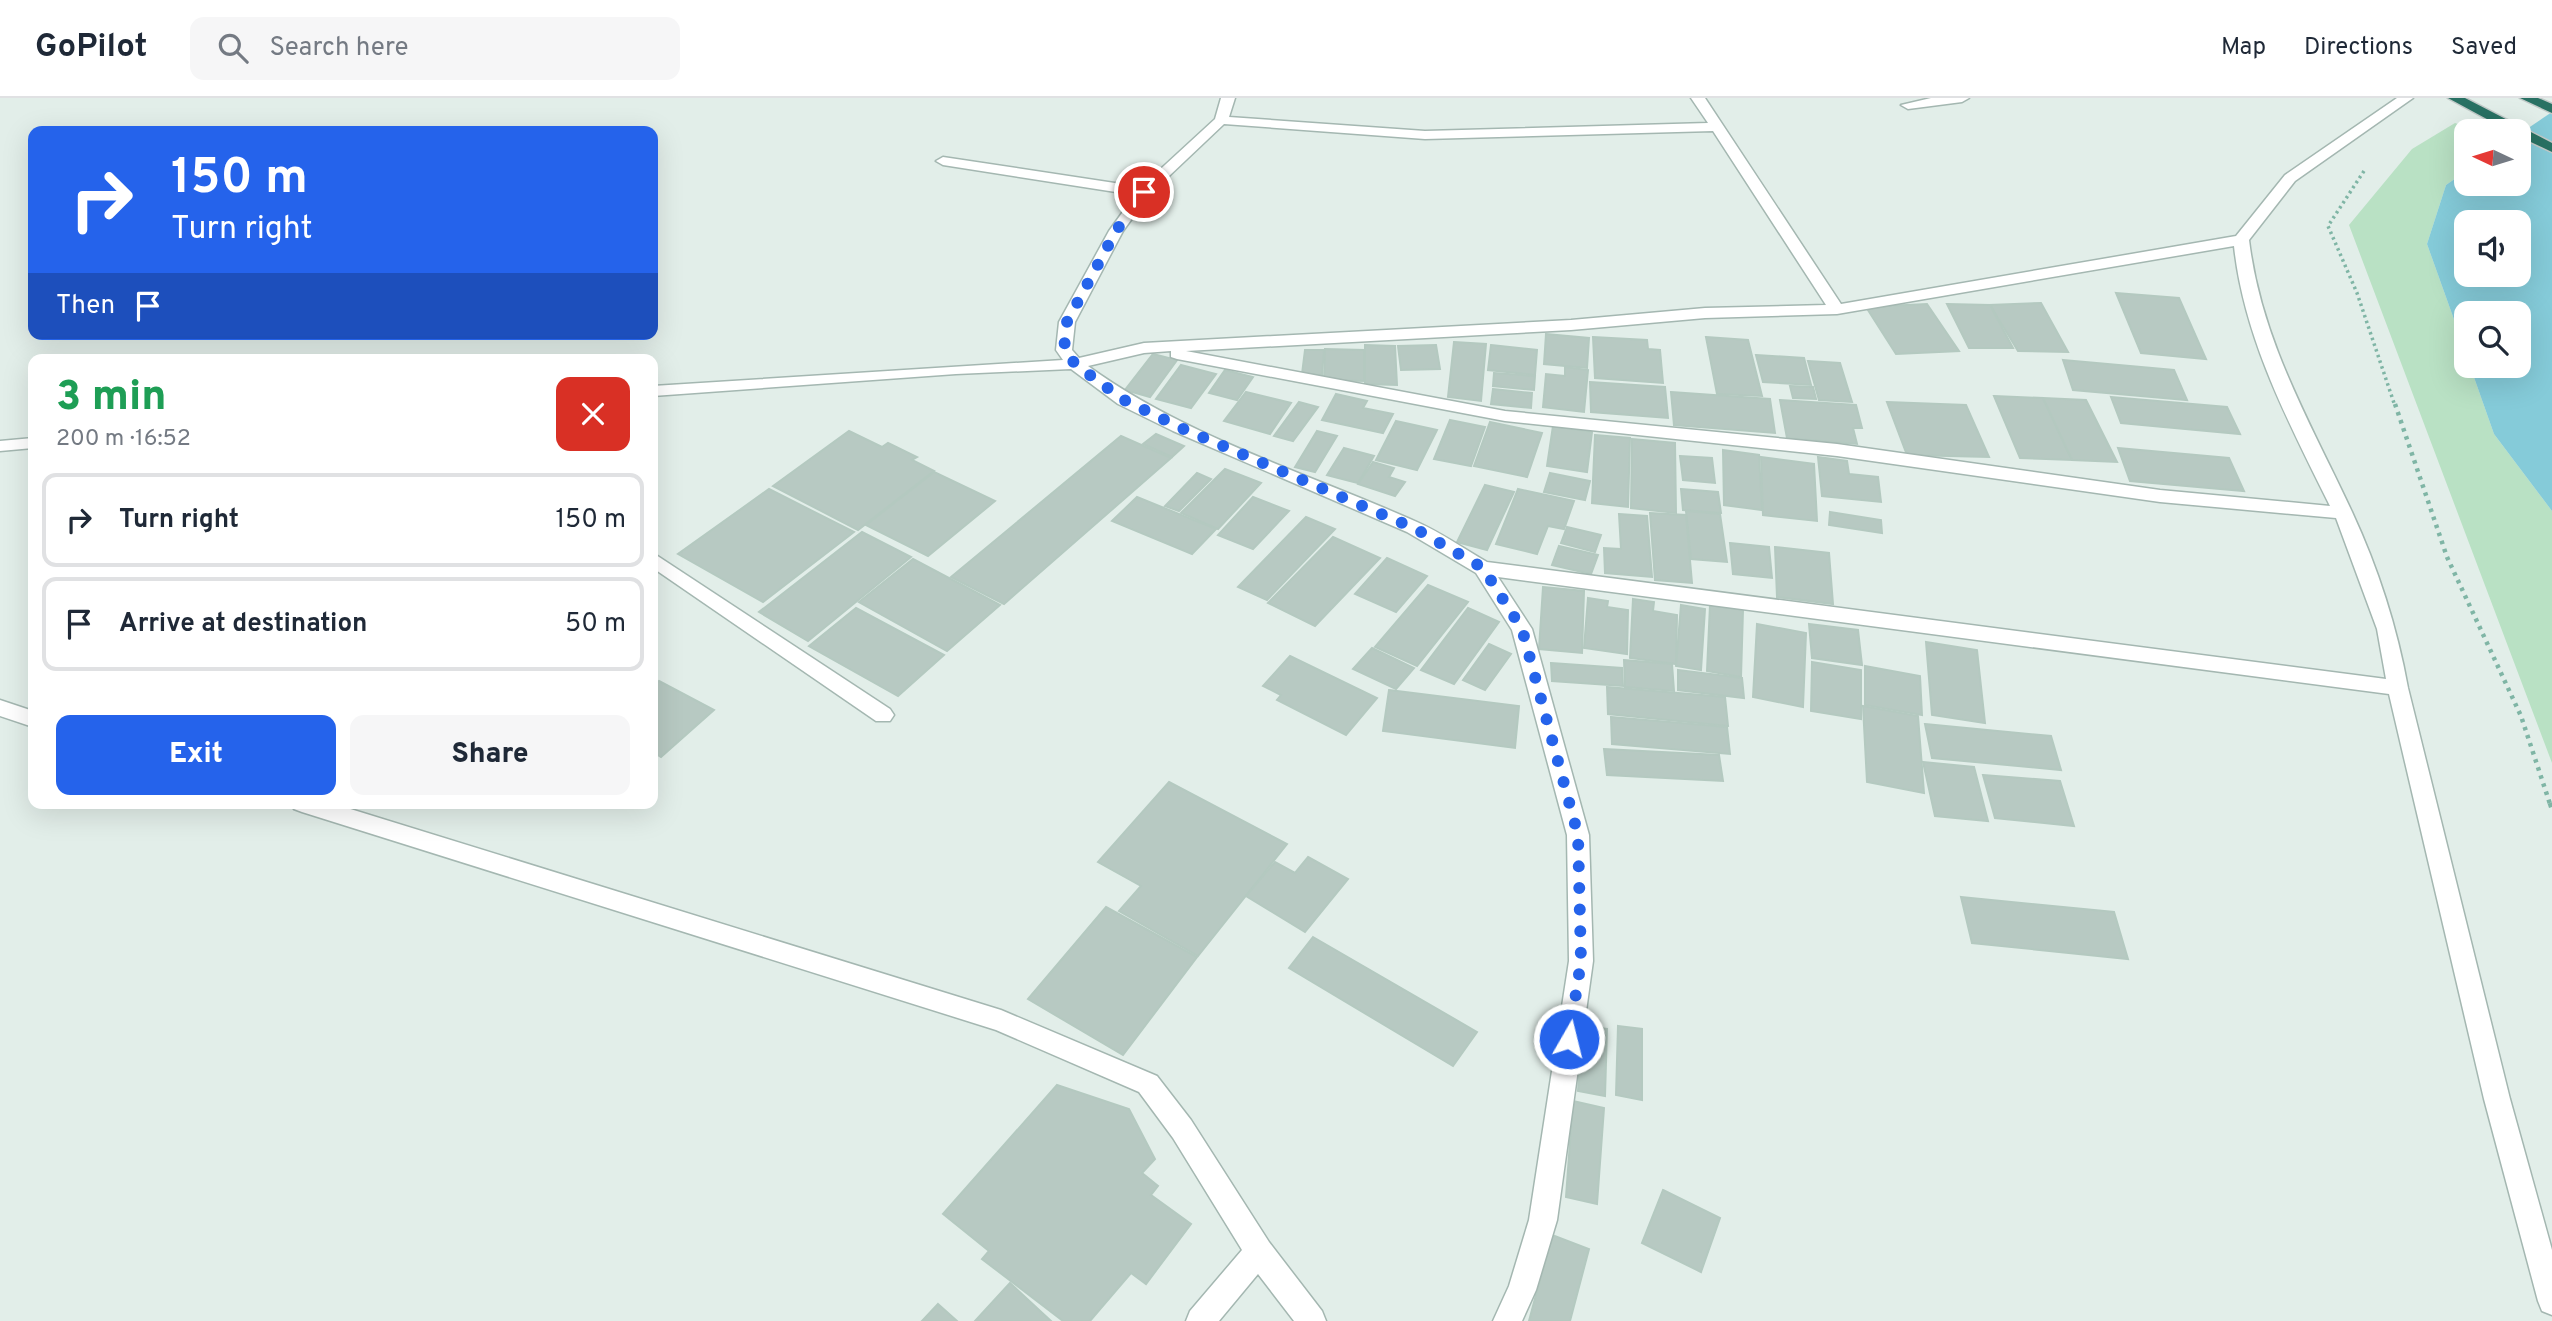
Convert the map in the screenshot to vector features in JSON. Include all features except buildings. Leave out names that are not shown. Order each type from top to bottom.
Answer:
[{"type":"highway","points":[[2455,98],[2552,148]]},
{"type":"highway","points":[[2527,98],[2552,110]]},
{"type":"street","points":[[1228,98],[1222,120],[1144,192],[1116,231],[1067,322],[1064,349],[1075,364],[1124,400],[1179,427],[1414,528],[1483,568],[2398,688]]},
{"type":"street","points":[[1698,98],[1837,309]]},
{"type":"street","points":[[1909,105],[1962,98]]},
{"type":"street","points":[[658,391],[957,369],[1075,364],[1144,348],[1571,325],[1704,313],[1837,309],[2241,240],[2290,178],[2397,100]]},
{"type":"street","points":[[1222,120],[1425,135],[1719,127]]},
{"type":"street","points":[[943,161],[1144,192]]},
{"type":"street","points":[[2241,240],[2246,283],[2268,352],[2296,419],[2343,513],[2387,629],[2398,688],[2497,1099],[2552,1301]]},
{"type":"street","points":[[1144,348],[1506,416],[1837,450],[2160,496],[2343,513]]},
{"type":"street","points":[[658,404],[677,390]]},
{"type":"street","points":[[0,446],[28,443]]},
{"type":"street","points":[[658,562],[883,715]]},
{"type":"street","points":[[1483,568],[1522,629],[1578,835],[1581,961],[1545,1206],[1522,1290],[1507,1321]]},
{"type":"street","points":[[0,708],[28,717]]},
{"type":"street","points":[[321,809],[1001,1021],[1148,1084],[1182,1129],[1259,1252],[1312,1321]]},
{"type":"street","points":[[1200,1321],[1259,1252]]},
{"type":"path","points":[[2358,128],[2379,147],[2328,226],[2357,293],[2447,557],[2521,716],[2552,810]]},
{"type":"green space","points":[[2454,124],[2454,179],[2446,185],[2427,244],[2454,319],[2454,378],[2474,378],[2494,434],[2552,511],[2552,763],[2349,225],[2412,149]]},
{"type":"water","points":[[2552,112],[2552,511],[2494,434],[2474,378],[2531,378],[2531,301],[2454,301],[2454,319],[2427,244],[2446,185],[2454,179],[2454,196],[2531,196],[2531,126]]},
{"type":"route","points":[[1144,192],[1116,231],[1067,322],[1064,349],[1075,364],[1124,400],[1179,427],[1414,528],[1483,568],[1522,629],[1578,835],[1581,961],[1569,1039]]}]
